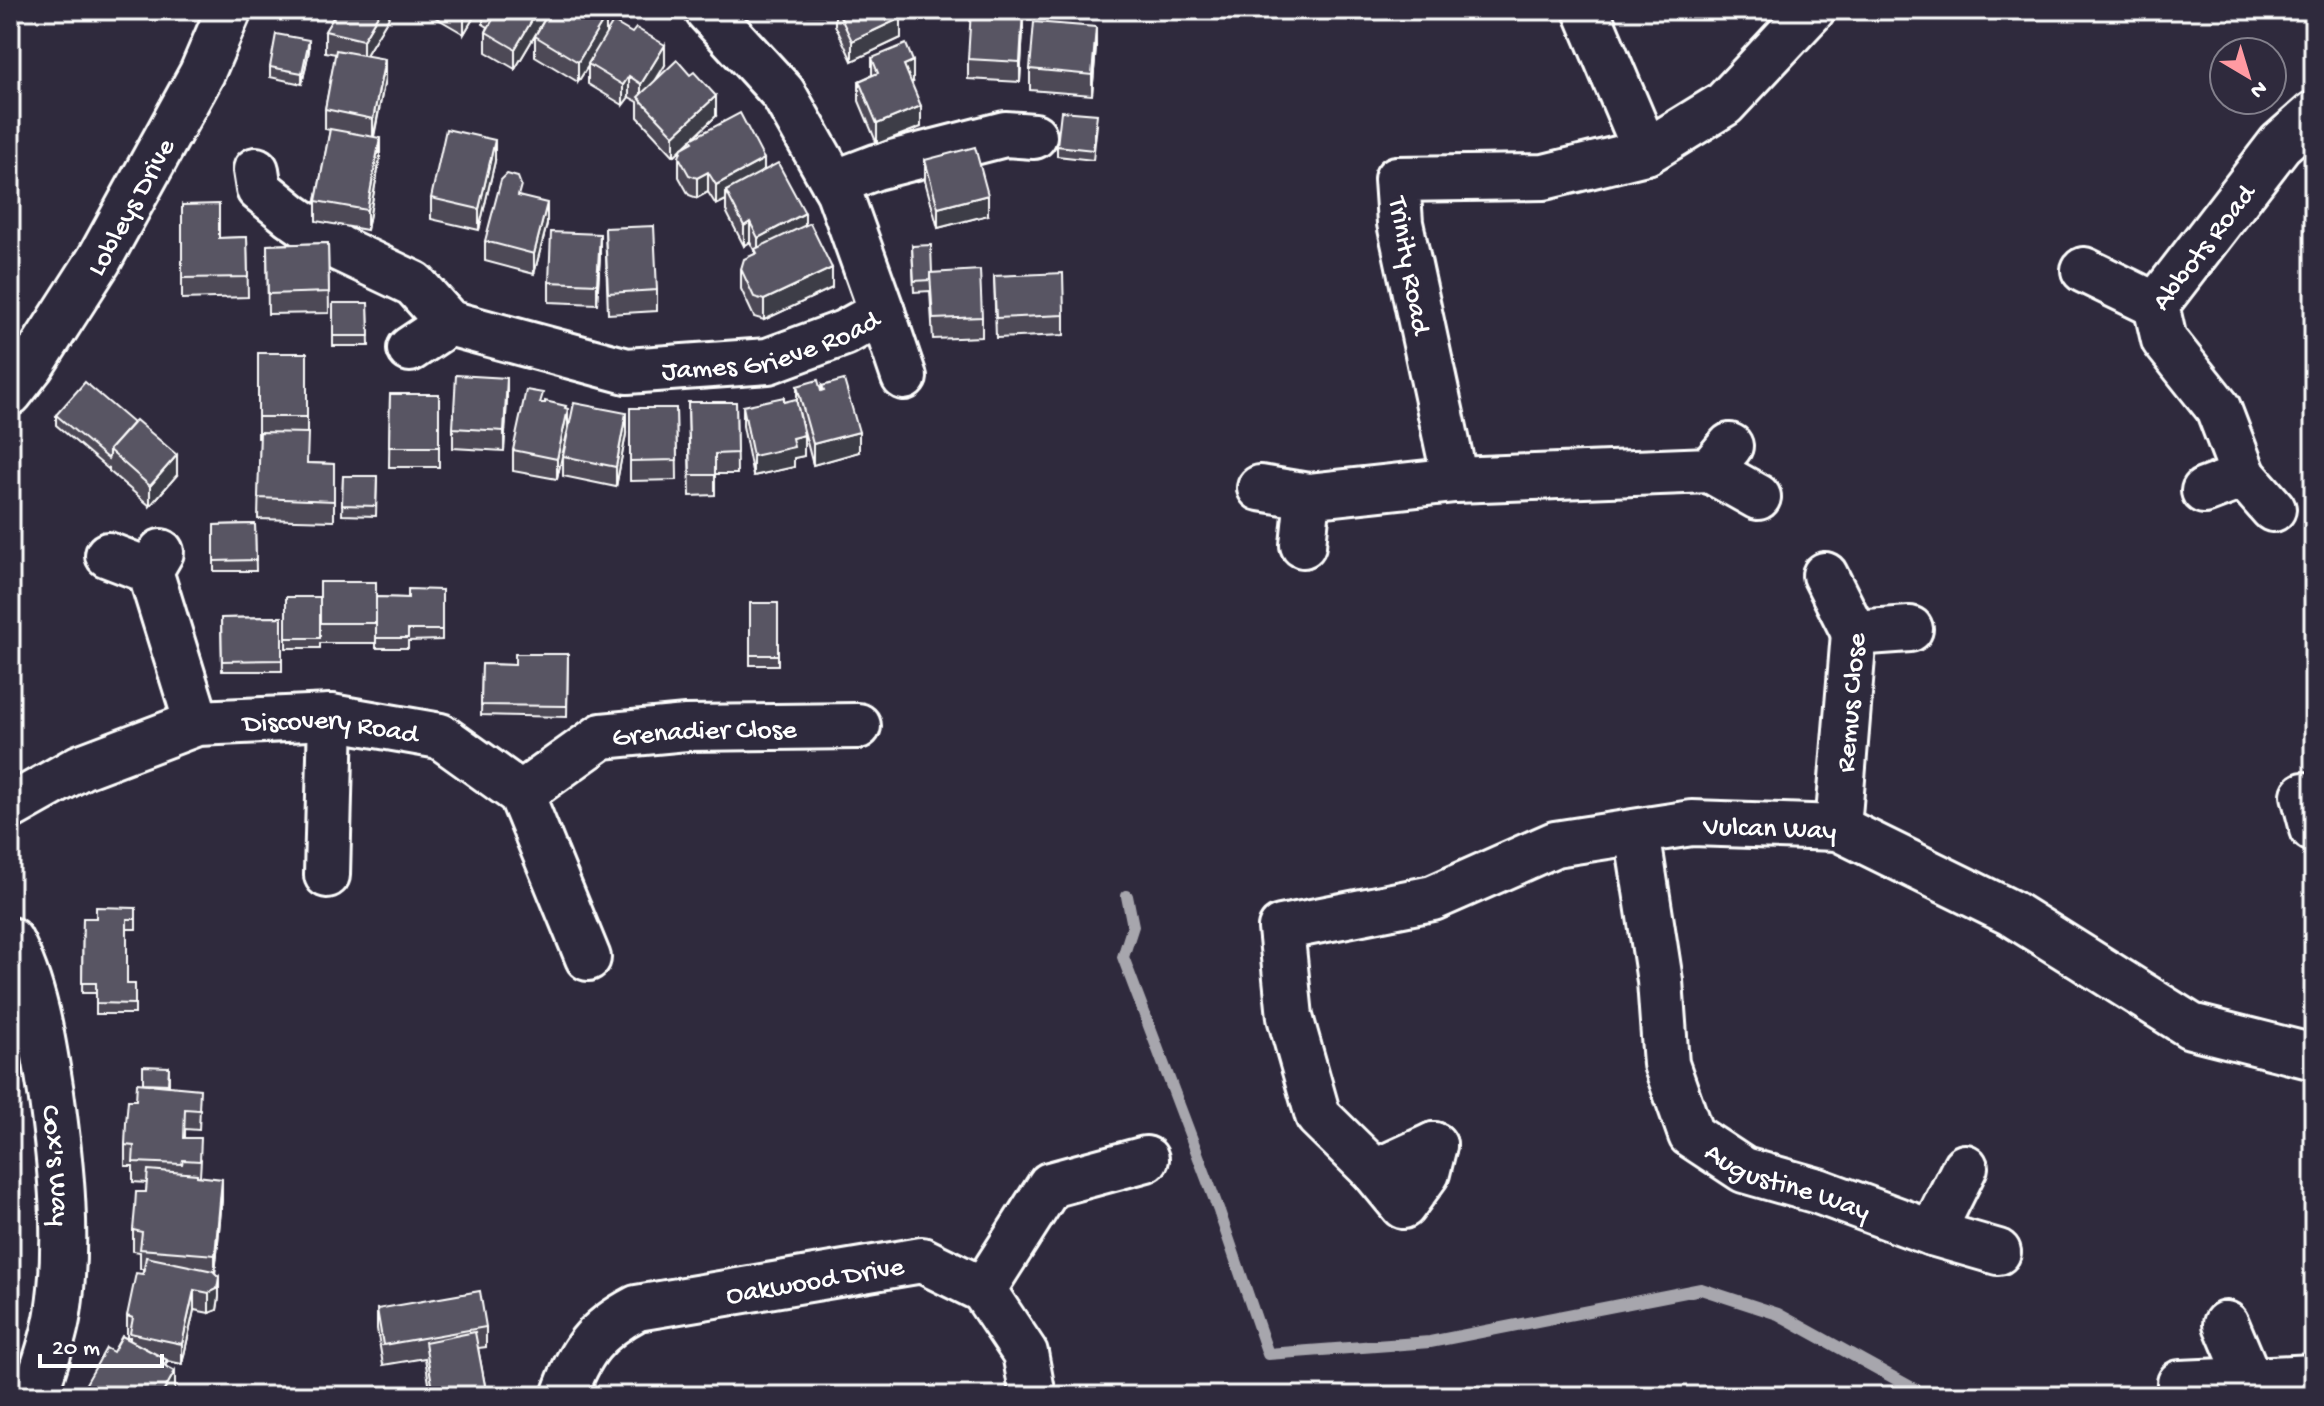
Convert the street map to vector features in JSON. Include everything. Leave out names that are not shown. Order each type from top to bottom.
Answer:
[{"type":"street","name":"Lobleys Drive","points":[[10,393],[31,366],[99,260],[202,73],[229,10]]},
{"type":"street","name":"James Grieve Road","points":[[449,323],[627,371],[768,361],[844,333],[882,312],[839,192],[783,93],[707,10]]},
{"type":"street","points":[[1586,10],[1646,152]]},
{"type":"street","name":"Trinity Road","points":[[1455,480],[1400,223],[1397,179],[1544,177],[1646,152],[1724,104],[1812,10]]},
{"type":"street","name":"Abbots Road","points":[[2273,509],[2224,483],[2218,408],[2164,340],[2156,305],[2280,144],[2314,114]]},
{"type":"street","points":[[834,183],[876,167],[991,137],[1005,134],[1034,136]]},
{"type":"street","points":[[256,170],[259,189],[291,215],[340,249],[414,284],[449,323],[410,349]]},
{"type":"street","points":[[2084,270],[2156,305]]},
{"type":"street","points":[[882,312],[904,377]]},
{"type":"street","points":[[1260,488],[1308,496],[1455,480],[1720,458],[1758,497]]},
{"type":"street","points":[[1303,545],[1308,496]]},
{"type":"street","points":[[108,555],[156,561],[197,723]]},
{"type":"street","points":[[1825,575],[1854,633]]},
{"type":"street","name":"Remus Close","points":[[1838,828],[1854,633],[1910,629]]},
{"type":"street","points":[[327,875],[331,717]]},
{"type":"street","name":"Discovery Road","points":[[10,807],[81,767],[197,723],[331,717],[440,736],[521,794]]},
{"type":"street","name":"Grenadier Close","points":[[521,794],[602,736],[686,728],[858,726]]},
{"type":"street","points":[[521,794],[588,958]]},
{"type":"street","points":[[2310,818],[2314,846]]},
{"type":"street","name":"Vulcan Way","points":[[1434,1145],[1375,1172],[1318,1116],[1290,1017],[1281,928],[1433,898],[1555,844],[1692,823],[1838,828],[2011,913],[2191,1026],[2314,1057]]},
{"type":"street","name":"Augustine Way","points":[[1637,832],[1660,981],[1666,1064],[1691,1135],[1744,1170],[1818,1191],[1932,1233],[1998,1252]]},
{"type":"street","name":"Cox's Way","points":[[10,940],[20,959],[27,1039],[55,1122],[62,1196],[58,1314],[35,1396]]},
{"type":"street","points":[[1033,1396],[1025,1353],[983,1290],[1050,1185],[1146,1159]]},
{"type":"street","points":[[1932,1233],[1965,1167]]},
{"type":"street","name":"Oakwood Drive","points":[[564,1396],[573,1368],[587,1348],[611,1322],[637,1308],[922,1260],[983,1290]]},
{"type":"street","points":[[2226,1324],[2250,1381]]},
{"type":"street","points":[[2180,1383],[2314,1377]]},
{"type":"building","points":[[338,10],[381,10],[363,40],[325,31]]},
{"type":"building","points":[[493,10],[538,10],[515,49],[486,32],[497,12]]},
{"type":"building","points":[[550,10],[595,10],[606,16],[578,62],[535,36]]},
{"type":"building","points":[[837,10],[897,10],[901,18],[852,41]]},
{"type":"building","points":[[971,10],[1023,10],[1020,62],[968,59]]},
{"type":"building","points":[[613,22],[632,33],[636,28],[665,45],[641,84],[629,76],[623,85],[588,64]]},
{"type":"building","points":[[1034,22],[1096,27],[1092,75],[1030,69]]},
{"type":"building","points":[[276,34],[309,40],[302,73],[270,67]]},
{"type":"building","points":[[906,44],[913,61],[904,65],[921,106],[877,124],[859,81],[878,73],[872,58]]},
{"type":"building","points":[[336,50],[385,59],[373,119],[325,109]]},
{"type":"building","points":[[677,60],[690,75],[694,72],[716,96],[674,135],[638,97]]},
{"type":"building","points":[[1061,111],[1097,114],[1093,150],[1057,146]]},
{"type":"building","points":[[740,113],[764,159],[716,185],[708,172],[697,178],[689,175],[679,157],[682,148],[693,142],[691,139]]},
{"type":"building","points":[[330,129],[380,138],[367,210],[316,201]]},
{"type":"building","points":[[446,129],[495,140],[479,209],[431,198]]},
{"type":"building","points":[[975,147],[988,195],[938,208],[925,160]]},
{"type":"building","points":[[778,163],[805,213],[758,238],[750,222],[744,226],[726,191]]},
{"type":"building","points":[[507,174],[518,177],[521,185],[518,196],[547,203],[534,254],[485,241],[501,180]]},
{"type":"building","points":[[219,204],[219,238],[247,237],[248,277],[182,278],[182,205]]},
{"type":"building","points":[[810,223],[832,268],[764,300],[754,297],[741,269],[744,259],[757,253],[755,249]]},
{"type":"building","points":[[654,226],[657,290],[608,293],[605,228]]},
{"type":"building","points":[[551,232],[600,234],[597,284],[549,282]]},
{"type":"building","points":[[328,243],[329,292],[268,294],[267,245]]},
{"type":"building","points":[[931,245],[930,280],[914,281],[912,246]]},
{"type":"building","points":[[980,270],[982,317],[933,319],[930,273]]},
{"type":"building","points":[[1063,273],[1064,315],[996,318],[994,276]]},
{"type":"building","points":[[333,303],[368,303],[369,336],[333,336]]},
{"type":"building","points":[[258,353],[307,353],[307,417],[258,417]]},
{"type":"building","points":[[456,375],[507,378],[504,431],[453,428]]},
{"type":"building","points":[[818,380],[821,391],[824,390],[822,386],[844,380],[859,432],[813,444],[797,386]]},
{"type":"building","points":[[85,382],[133,423],[109,450],[108,459],[56,415]]},
{"type":"building","points":[[526,390],[543,393],[540,403],[545,401],[568,409],[557,459],[513,450]]},
{"type":"building","points":[[390,394],[439,394],[439,447],[389,447]]},
{"type":"building","points":[[784,397],[784,402],[796,399],[804,435],[792,438],[794,447],[753,456],[743,406]]},
{"type":"building","points":[[688,402],[736,402],[737,453],[715,454],[715,475],[690,475]]},
{"type":"building","points":[[574,403],[626,413],[616,467],[563,456]]},
{"type":"building","points":[[630,408],[676,408],[677,460],[630,461]]},
{"type":"building","points":[[136,420],[177,455],[150,486],[109,450]]},
{"type":"building","points":[[260,432],[308,433],[307,463],[334,464],[334,501],[258,498]]},
{"type":"building","points":[[343,476],[377,476],[376,506],[342,505]]},
{"type":"building","points":[[255,524],[256,560],[214,561],[214,525]]},
{"type":"building","points":[[320,582],[376,582],[376,623],[320,623]]},
{"type":"building","points":[[408,589],[442,590],[442,630],[408,630],[408,638],[376,638],[376,597],[408,598]]},
{"type":"building","points":[[286,597],[320,597],[320,638],[286,638]]},
{"type":"building","points":[[750,603],[778,603],[778,655],[750,655]]},
{"type":"building","points":[[282,617],[282,660],[222,661],[221,618]]},
{"type":"building","points":[[515,654],[568,654],[567,706],[481,705],[482,664],[515,665]]},
{"type":"building","points":[[96,907],[136,908],[136,919],[127,919],[127,984],[135,984],[135,1004],[96,1003],[96,983],[82,983],[83,918],[96,918]]},
{"type":"building","points":[[143,1066],[169,1067],[168,1084],[143,1083]]},
{"type":"building","points":[[137,1083],[200,1089],[199,1110],[185,1109],[184,1138],[201,1138],[200,1161],[183,1160],[182,1164],[133,1162],[134,1146],[125,1145],[126,1123],[128,1100],[136,1100]]},
{"type":"building","points":[[148,1170],[222,1179],[215,1255],[140,1249],[142,1232],[133,1230],[136,1192],[146,1192]]},
{"type":"building","points":[[146,1257],[213,1271],[219,1277],[217,1289],[209,1293],[194,1290],[182,1344],[130,1333],[133,1318],[127,1316],[136,1273],[143,1274]]},
{"type":"building","points":[[480,1291],[486,1327],[383,1345],[377,1309]]},
{"type":"building","points":[[475,1332],[487,1396],[434,1396],[425,1342]]},
{"type":"building","points":[[122,1336],[167,1360],[164,1365],[175,1371],[161,1396],[89,1396],[92,1391],[84,1387],[106,1348],[113,1352]]},
{"type":"waterway","points":[[1127,896],[1133,926],[1123,957],[1219,1211],[1268,1354],[1430,1342],[1701,1289],[1778,1314],[1927,1396]]}]
